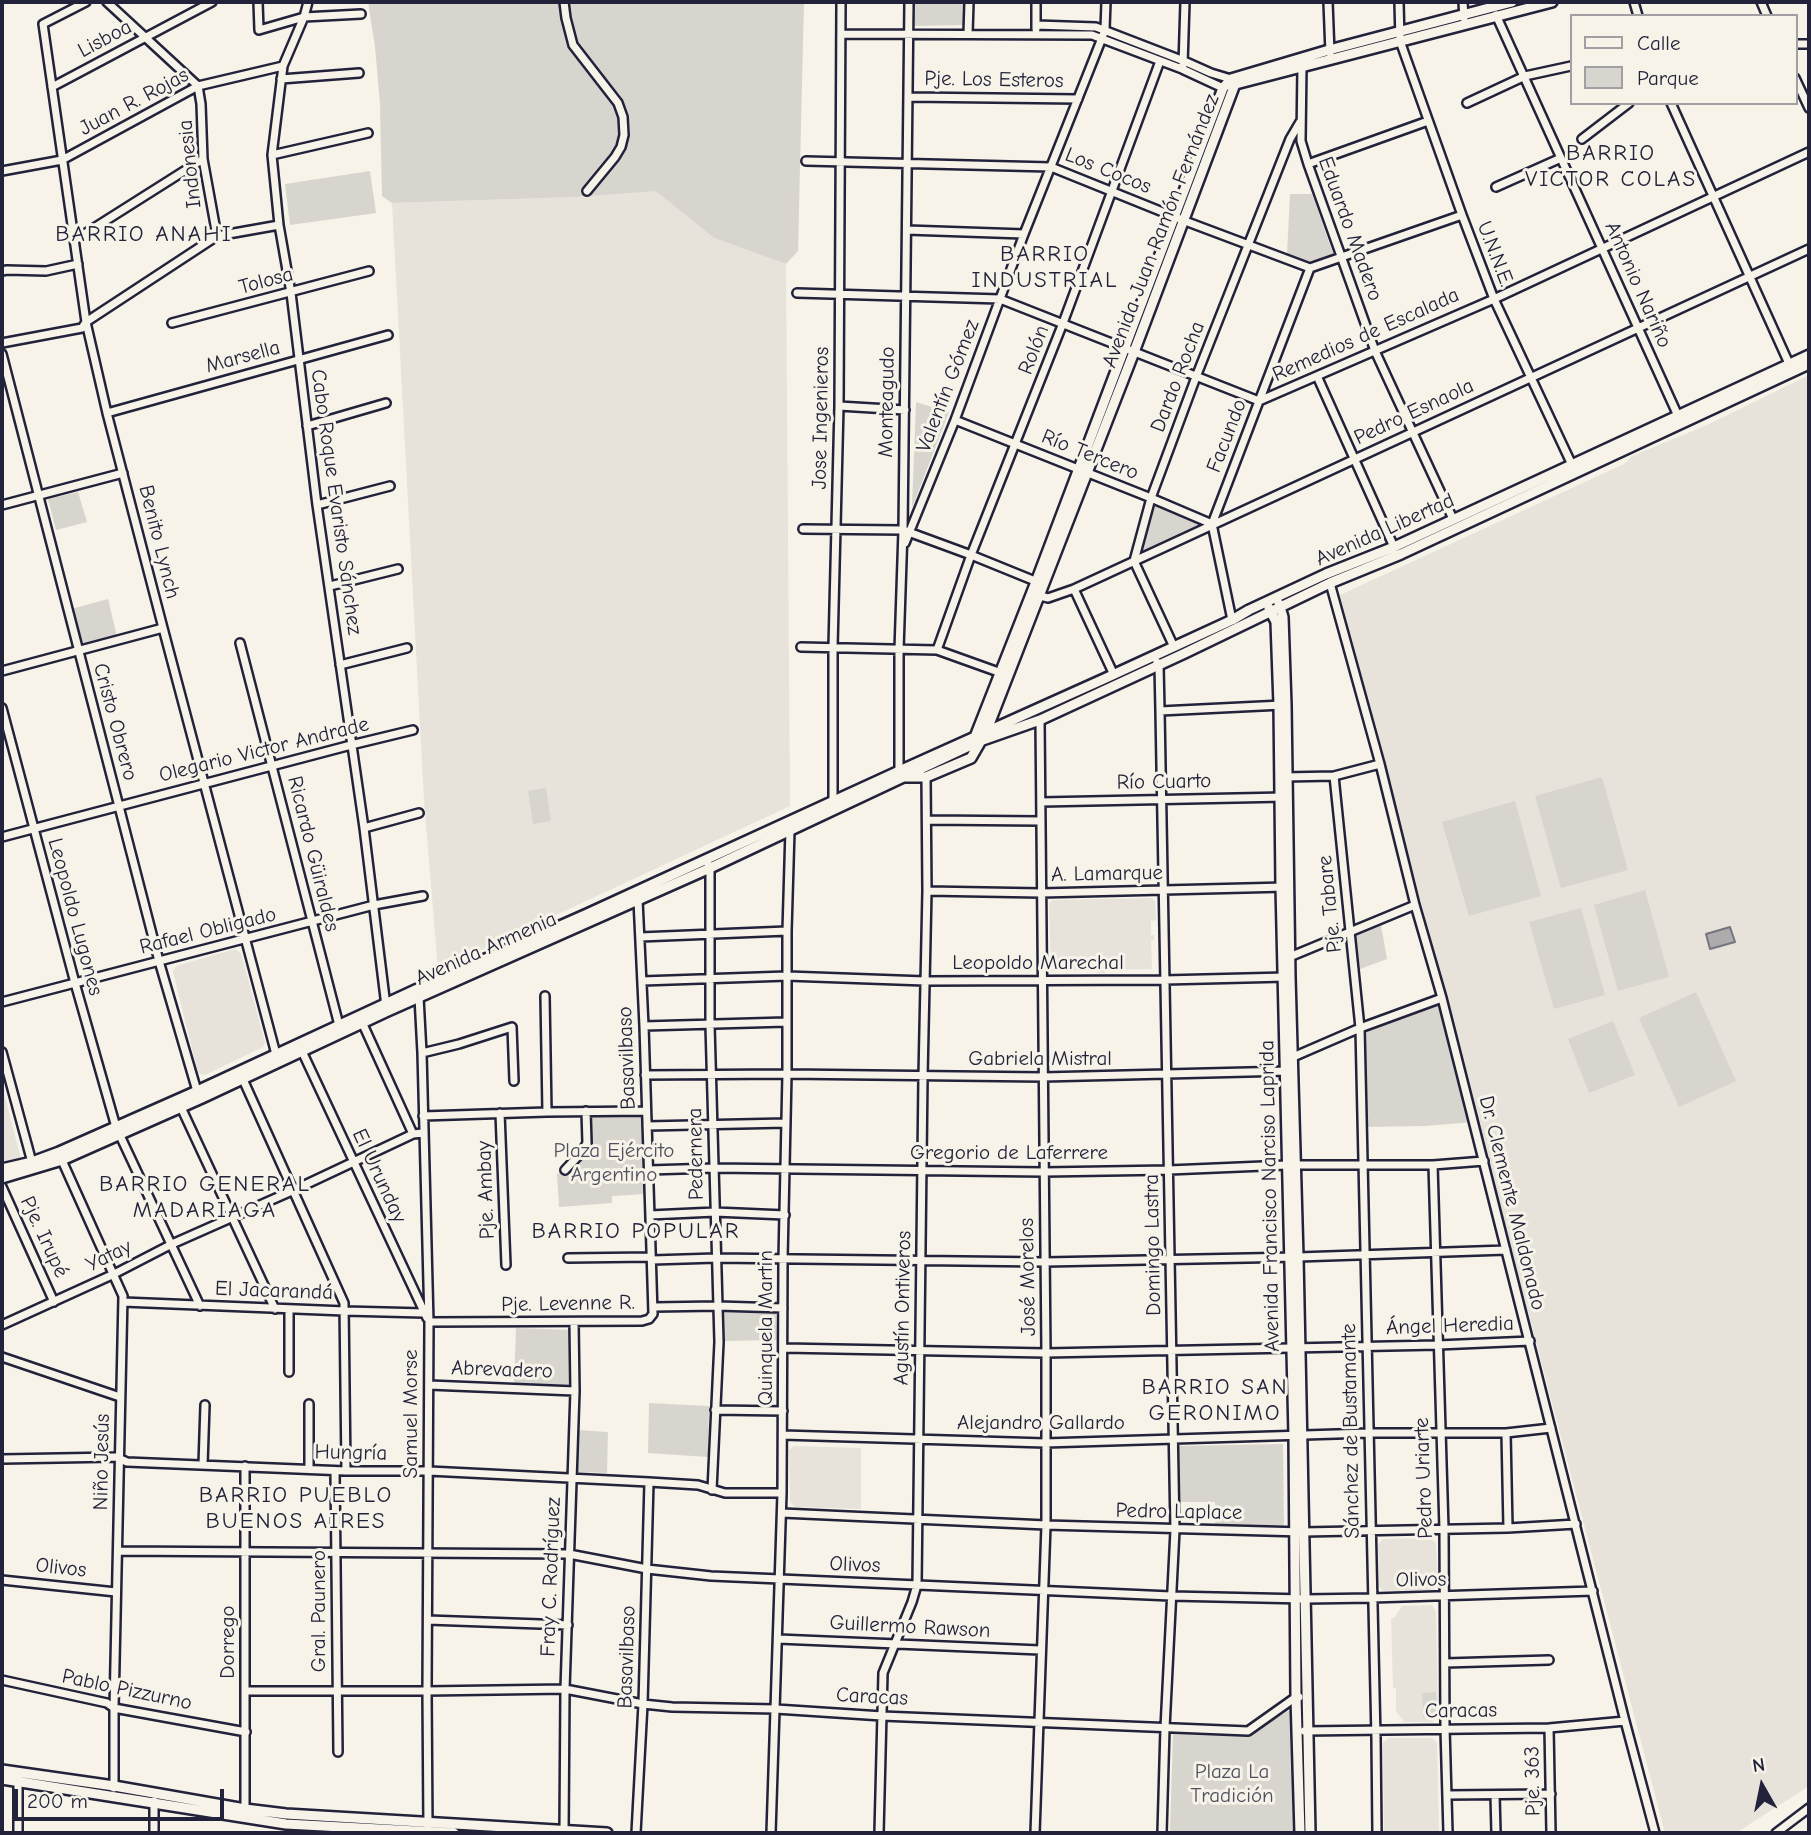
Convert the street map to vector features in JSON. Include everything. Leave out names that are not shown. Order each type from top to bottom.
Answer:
[{"type":"main road","points":[[1495,12],[1512,2]]},
{"type":"main road","points":[[1233,82],[1495,12],[1552,2]]},
{"type":"main road","name":"Avenida Juan Ramón Fernández","points":[[1180,219],[1223,88],[1233,82]]},
{"type":"main road","name":"Avenida Juan Ramón Fernández","points":[[980,737],[1233,82]]},
{"type":"main road","name":"Avenida Libertad","points":[[980,737],[1114,675],[1156,661],[1174,647],[1249,610],[1331,583],[1401,554],[1573,469],[1791,368],[1809,355]]},
{"type":"main road","name":"Avenida Libertad","points":[[1791,368],[1809,364]]},
{"type":"main road","name":"Avenida Libertad","points":[[980,737],[1040,720],[1156,661],[1271,612],[1279,602],[1326,574],[1573,469]]},
{"type":"main road","name":"Avenida Francisco Narciso Laprida","points":[[1279,602],[1283,617],[1286,958],[1293,1056],[1289,1071]]},
{"type":"main road","name":"Avenida Francisco Narciso Laprida","points":[[1266,603],[1276,622],[1282,705]]},
{"type":"main road","name":"Avenida Juan Ramón Fernández","points":[[980,737],[996,709],[1004,674]]},
{"type":"main road","points":[[996,709],[1002,718],[1014,720]]},
{"type":"main road","points":[[900,774],[926,777],[971,758],[980,737]]},
{"type":"main road","name":"Avenida Armenia","points":[[2,1178],[119,1130],[636,897],[980,737]]},
{"type":"main road","name":"Avenida Armenia","points":[[788,827],[833,802],[900,774]]},
{"type":"main road","name":"Avenida Francisco Narciso Laprida","points":[[1287,977],[1298,1532],[1310,1833]]},
{"type":"main road","name":"Avenida Armenia","points":[[2,1170],[33,1166]]},
{"type":"main road","name":"Avenida Francisco Narciso Laprida","points":[[1300,1599],[1296,1698],[1300,1833]]},
{"type":"main road","points":[[2,1770],[18,1777],[154,1798],[286,1824],[607,1833]]},
{"type":"main road","points":[[2,1779],[18,1777]]},
{"type":"main road","points":[[428,1827],[454,1833]]},
{"type":"street","name":"Benito Lynch","points":[[86,2],[43,24],[86,321],[107,412],[277,1058]]},
{"type":"street","points":[[107,2],[198,86]]},
{"type":"street","name":"Lisboa","points":[[52,87],[212,2]]},
{"type":"street","points":[[258,2],[259,30],[304,17],[361,13]]},
{"type":"street","name":"Cabo Roque Evaristo Sánchez","points":[[308,2],[283,66],[272,155],[279,225],[292,293],[317,505],[387,1007]]},
{"type":"street","points":[[564,2],[573,45],[618,103],[622,117],[624,135],[621,147],[587,191]]},
{"type":"street","name":"Jose Ingenieros","points":[[833,802],[842,2]]},
{"type":"street","name":"Monteagudo","points":[[900,774],[899,650],[906,531],[909,2]]},
{"type":"street","points":[[968,34],[969,2]]},
{"type":"street","points":[[1036,2],[1036,29]]},
{"type":"street","name":"Valentín Gómez","points":[[906,531],[955,420],[1024,234],[1102,38],[1106,2]]},
{"type":"street","points":[[1183,65],[1185,2]]},
{"type":"street","points":[[1328,2],[1330,54]]},
{"type":"street","name":"U.N.N.E.","points":[[1399,2],[1399,37],[1462,215],[1494,299],[1573,469]]},
{"type":"street","points":[[1463,2],[1465,20]]},
{"type":"street","name":"Antonio Nariño","points":[[1495,12],[1680,420]]},
{"type":"street","points":[[842,34],[968,34],[1096,27],[1183,65],[1223,88]]},
{"type":"street","points":[[1036,29],[1092,35],[1160,61],[1211,73],[1233,82]]},
{"type":"street","name":"Rolón","points":[[937,650],[1160,61]]},
{"type":"street","name":"Eduardo Madero","points":[[1301,62],[1301,145],[1375,351],[1453,519]]},
{"type":"street","name":"Juan R. Rojas","points":[[2,171],[62,160],[198,86],[283,66]]},
{"type":"street","points":[[1467,103],[1525,76],[1570,66]]},
{"type":"street","points":[[281,79],[359,73]]},
{"type":"street","points":[[1797,82],[1809,108]]},
{"type":"street","name":"Indonesia","points":[[198,86],[203,159],[217,236]]},
{"type":"street","name":"Pje. Los Esteros","points":[[909,97],[1078,99]]},
{"type":"street","points":[[1582,138],[1626,105]]},
{"type":"street","points":[[1672,105],[1791,368]]},
{"type":"street","points":[[1308,164],[1428,121]]},
{"type":"street","name":"Dardo Rocha","points":[[1135,561],[1151,498],[1196,377],[1290,139],[1300,122]]},
{"type":"street","points":[[272,155],[368,132]]},
{"type":"street","name":"Remedios de Escalada","points":[[797,293],[1000,299],[1259,401],[1494,299],[1809,152]]},
{"type":"street","points":[[1496,187],[1561,158]]},
{"type":"street","points":[[75,240],[203,159]]},
{"type":"street","name":"Los Cocos","points":[[806,161],[1051,167],[1310,268]]},
{"type":"street","points":[[1310,268],[1462,215]]},
{"type":"street","points":[[2,343],[82,328],[86,321],[217,236],[279,225]]},
{"type":"street","points":[[907,230],[1024,234]]},
{"type":"street","name":"Pedro Esnaola","points":[[1035,594],[1048,598],[1074,589],[1809,249]]},
{"type":"street","points":[[2,271],[46,271],[78,264]]},
{"type":"street","name":"Facundo","points":[[1212,524],[1310,268]]},
{"type":"street","name":"Tolosa","points":[[172,323],[369,271]]},
{"type":"street","name":"Marsella","points":[[107,412],[388,335]]},
{"type":"street","name":"Cristo Obrero","points":[[2,354],[159,961],[199,1094]]},
{"type":"street","points":[[1317,376],[1394,547]]},
{"type":"street","points":[[307,426],[386,403]]},
{"type":"street","points":[[839,406],[905,410]]},
{"type":"street","name":"Río Tercero","points":[[955,420],[1212,524]]},
{"type":"street","points":[[2,505],[123,473]]},
{"type":"street","points":[[317,505],[390,486]]},
{"type":"street","points":[[1212,524],[1233,620]]},
{"type":"street","points":[[803,529],[906,531],[1040,583]]},
{"type":"street","points":[[1135,561],[1174,647]]},
{"type":"street","points":[[330,586],[398,569]]},
{"type":"street","name":"Dr. Clemente Maldonado","points":[[1331,583],[1442,998],[1655,1833]]},
{"type":"street","points":[[1074,589],[1114,675]]},
{"type":"street","points":[[2,671],[163,628]]},
{"type":"street","name":"Ricardo Güiraldes","points":[[240,643],[340,1029]]},
{"type":"street","points":[[801,647],[937,650],[1004,674]]},
{"type":"street","points":[[340,665],[407,649]]},
{"type":"street","name":"Domingo Lastra","points":[[1156,661],[1160,711],[1175,1530],[1164,1728],[1162,1833]]},
{"type":"street","points":[[1160,711],[1282,705]]},
{"type":"street","name":"Leopoldo Lugones","points":[[2,708],[75,983],[119,1130],[200,1306]]},
{"type":"street","name":"José Morelos","points":[[1035,1833],[1046,1525],[1040,720]]},
{"type":"street","name":"Olegario Victor Andrade","points":[[2,837],[413,730]]},
{"type":"street","points":[[1284,777],[1334,776],[1380,764]]},
{"type":"street","name":"Pje. Tabare","points":[[1334,776],[1360,1028]]},
{"type":"street","name":"Agustín Ontiveros","points":[[879,1833],[883,1674],[917,1585],[927,891],[926,777]]},
{"type":"street","name":"Río Cuarto","points":[[1041,802],[1284,797]]},
{"type":"street","points":[[364,828],[419,813]]},
{"type":"street","points":[[927,820],[1041,821]]},
{"type":"street","name":"Quinquela Martin","points":[[771,1833],[782,1513],[788,827]]},
{"type":"street","name":"Pedernera","points":[[708,864],[719,1342],[712,1490]]},
{"type":"street","name":"A. Lamarque","points":[[927,891],[1041,893],[1285,887]]},
{"type":"street","name":"Rafael Obligado","points":[[2,1002],[374,905],[423,896]]},
{"type":"street","name":"Basavilbaso","points":[[636,897],[644,1026],[654,1307]]},
{"type":"street","points":[[1286,958],[1415,905]]},
{"type":"street","points":[[640,937],[787,931]]},
{"type":"street","name":"Leopoldo Marechal","points":[[642,981],[787,976],[925,981],[1287,977]]},
{"type":"street","name":"Samuel Morse","points":[[417,994],[422,1053],[429,1322],[428,1827]]},
{"type":"street","points":[[545,996],[547,1112]]},
{"type":"street","points":[[1293,1056],[1442,998]]},
{"type":"street","points":[[361,1020],[413,1134]]},
{"type":"street","points":[[644,1026],[786,1022]]},
{"type":"street","points":[[422,1053],[512,1027],[514,1081]]},
{"type":"street","name":"Sánchez de Bustamante","points":[[1360,1028],[1377,1833]]},
{"type":"street","name":"El Urunday","points":[[300,1047],[429,1322]]},
{"type":"street","points":[[2,1052],[33,1166]]},
{"type":"street","name":"Gabriela Mistral","points":[[645,1075],[1043,1077],[1289,1071]]},
{"type":"street","points":[[241,1075],[344,1307],[346,1471]]},
{"type":"street","points":[[179,1103],[275,1309]]},
{"type":"street","points":[[565,1170],[587,1143],[586,1111]]},
{"type":"street","points":[[423,1116],[646,1111]]},
{"type":"street","name":"Pje. Ambay","points":[[500,1113],[506,1265]]},
{"type":"street","points":[[647,1125],[786,1123]]},
{"type":"street","name":"Yatay","points":[[2,1325],[413,1134],[423,1133]]},
{"type":"street","name":"Niño Jesús","points":[[60,1156],[123,1296],[114,1791]]},
{"type":"street","name":"Gregorio de Laferrere","points":[[649,1170],[714,1168],[1044,1172],[1291,1165],[1433,1165],[1484,1161]]},
{"type":"street","name":"Pedro Uriarte","points":[[1433,1165],[1444,1529],[1448,1833]]},
{"type":"street","name":"Pje. Irupé","points":[[2,1187],[54,1302]]},
{"type":"street","points":[[650,1215],[785,1215]]},
{"type":"street","points":[[568,1258],[1045,1262],[1506,1250]]},
{"type":"street","name":"El Jacarandá","points":[[123,1302],[275,1309],[344,1307],[424,1313]]},
{"type":"street","name":"Pje. Levenne R.","points":[[429,1322],[642,1321],[649,1319],[654,1307],[783,1308]]},
{"type":"street","points":[[289,1309],[289,1371]]},
{"type":"street","name":"Fray C. Rodríguez","points":[[564,1832],[565,1689],[575,1391],[574,1322]]},
{"type":"street","name":"Ángel Heredia","points":[[784,1348],[1046,1353],[1530,1341]]},
{"type":"street","points":[[2,1357],[120,1397]]},
{"type":"street","name":"Abrevadero","points":[[429,1385],[575,1391]]},
{"type":"street","points":[[309,1404],[309,1469]]},
{"type":"street","points":[[203,1465],[205,1405]]},
{"type":"street","points":[[715,1410],[783,1411]]},
{"type":"street","name":"Alejandro Gallardo","points":[[783,1435],[1045,1443],[1369,1433],[1506,1433],[1551,1428]]},
{"type":"street","points":[[1506,1433],[1508,1528]]},
{"type":"street","name":"Hungría","points":[[2,1459],[116,1457],[127,1462],[335,1471],[429,1471],[698,1485],[725,1493],[782,1493]]},
{"type":"street","name":"Dorrego","points":[[245,1466],[245,1814]]},
{"type":"street","name":"Gral. Paunero","points":[[335,1471],[338,1752]]},
{"type":"street","name":"Basavilbaso","points":[[636,1833],[643,1704],[649,1482]]},
{"type":"street","name":"Pedro Laplace","points":[[782,1513],[1175,1530],[1298,1532],[1576,1524]]},
{"type":"street","name":"Olivos","points":[[118,1551],[569,1554],[646,1569],[711,1576],[1171,1596],[1300,1599],[1593,1591]]},
{"type":"street","name":"Olivos","points":[[2,1580],[116,1592]]},
{"type":"street","points":[[428,1620],[568,1625]]},
{"type":"street","name":"Guillermo Rawson","points":[[778,1639],[1040,1650]]},
{"type":"street","points":[[1445,1663],[1549,1660]]},
{"type":"street","name":"Pablo Pizzurno","points":[[2,1680],[107,1703],[114,1708],[246,1732]]},
{"type":"street","name":"Caracas","points":[[427,1692],[565,1689],[643,1704],[703,1708],[1248,1731],[1296,1698]]},
{"type":"street","points":[[245,1690],[427,1692]]},
{"type":"street","points":[[1296,1698],[1306,1698]]},
{"type":"street","name":"Caracas","points":[[1297,1732],[1549,1728],[1625,1721]]},
{"type":"street","name":"Pje. 363","points":[[1549,1728],[1552,1833]]},
{"type":"street","points":[[18,1777],[18,1833]]},
{"type":"street","points":[[1447,1795],[1551,1794]]},
{"type":"street","points":[[1495,1795],[1496,1833]]},
{"type":"street","points":[[154,1798],[154,1833]]},
{"type":"street","points":[[1776,1833],[1809,1808]]},
{"type":"shaded area","points":[[656,190],[714,238],[786,264],[790,806],[438,970],[424,800],[392,203],[576,197]]},
{"type":"shaded area","points":[[1809,375],[1809,1786],[1736,1833],[1665,1833],[1340,595]]},
{"type":"shaded area","points":[[1151,898],[1155,901],[1156,920],[1151,921],[1151,935],[1154,935],[1154,940],[1151,940],[1152,969],[1105,970],[1105,973],[1098,973],[1097,970],[1051,971],[1049,904],[1052,900]]},
{"type":"shaded area","points":[[1730,927],[1735,942],[1710,949],[1706,934]]},
{"type":"shaded area","points":[[235,949],[241,953],[265,1042],[263,1047],[205,1075],[198,1073],[173,972],[176,966]]},
{"type":"shaded area","points":[[2,1085],[21,1159],[2,1163]]},
{"type":"shaded area","points":[[794,1446],[861,1448],[861,1509],[795,1507],[790,1502],[789,1450]]},
{"type":"shaded area","points":[[1430,1538],[1436,1543],[1438,1584],[1432,1590],[1383,1591],[1379,1586],[1378,1545],[1383,1539]]},
{"type":"shaded area","points":[[1432,1605],[1436,1611],[1438,1718],[1432,1722],[1404,1722],[1396,1711],[1396,1688],[1393,1688],[1391,1618],[1394,1618],[1402,1606]]},
{"type":"shaded area","points":[[1389,1738],[1432,1738],[1437,1743],[1439,1833],[1384,1833],[1383,1743]]},
{"type":"green space","points":[[368,2],[804,2],[798,251],[786,264],[714,238],[656,191],[576,197],[392,203],[382,196],[380,104]]},
{"type":"green space","points":[[913,2],[964,2],[964,25],[913,26]]},
{"type":"green space","points":[[370,171],[376,213],[290,225],[285,184]]},
{"type":"green space","points":[[1290,194],[1312,194],[1334,256],[1311,263],[1287,255]]},
{"type":"green space","points":[[916,402],[949,412],[912,508]]},
{"type":"green space","points":[[78,492],[87,522],[56,530],[48,499]]},
{"type":"green space","points":[[1154,501],[1206,524],[1142,551]]},
{"type":"green space","points":[[108,599],[117,637],[80,647],[71,609]]},
{"type":"green space","points":[[1602,777],[1628,870],[1561,888],[1535,796]]},
{"type":"green space","points":[[546,788],[551,821],[533,824],[528,791]]},
{"type":"green space","points":[[1515,801],[1541,896],[1469,916],[1442,822]]},
{"type":"green space","points":[[1645,890],[1669,977],[1618,991],[1594,905]]},
{"type":"green space","points":[[1581,908],[1605,995],[1554,1009],[1529,922]]},
{"type":"green space","points":[[1381,925],[1387,959],[1360,969],[1356,935]]},
{"type":"green space","points":[[1696,992],[1736,1081],[1679,1107],[1639,1018]]},
{"type":"green space","points":[[1442,998],[1474,1122],[1362,1127],[1360,1028]]},
{"type":"green space","points":[[1613,1021],[1635,1075],[1589,1093],[1568,1039]]},
{"type":"green space","name":"Plaza Ejército Argentino","points":[[644,1116],[646,1194],[612,1196],[612,1203],[559,1207],[557,1174],[567,1172],[584,1154],[588,1117]]},
{"type":"green space","points":[[776,1311],[777,1340],[724,1341],[724,1312]]},
{"type":"green space","points":[[516,1328],[571,1330],[570,1387],[514,1385]]},
{"type":"green space","points":[[649,1403],[709,1406],[708,1457],[648,1453]]},
{"type":"green space","points":[[578,1430],[608,1432],[607,1473],[577,1472]]},
{"type":"green space","points":[[1283,1444],[1284,1526],[1215,1524],[1215,1502],[1178,1502],[1177,1446]]},
{"type":"green space","points":[[1436,1692],[1437,1718],[1423,1718],[1422,1693]]},
{"type":"green space","name":"Plaza La Tradición","points":[[1290,1710],[1295,1833],[1170,1833],[1173,1733],[1250,1734]]},
{"type":"district","name":"BARRIO VICTOR COLAS","points":[[1611,166]]},
{"type":"district","name":"BARRIO ANAHI","points":[[144,234]]},
{"type":"district","name":"BARRIO INDUSTRIAL","points":[[1045,267]]},
{"type":"district","name":"BARRIO GENERAL MADARIAGA","points":[[205,1197]]},
{"type":"district","name":"BARRIO POPULAR","points":[[636,1231]]},
{"type":"district","name":"BARRIO SAN GERONIMO","points":[[1215,1400]]},
{"type":"district","name":"BARRIO PUEBLO BUENOS AIRES","points":[[296,1508]]}]
